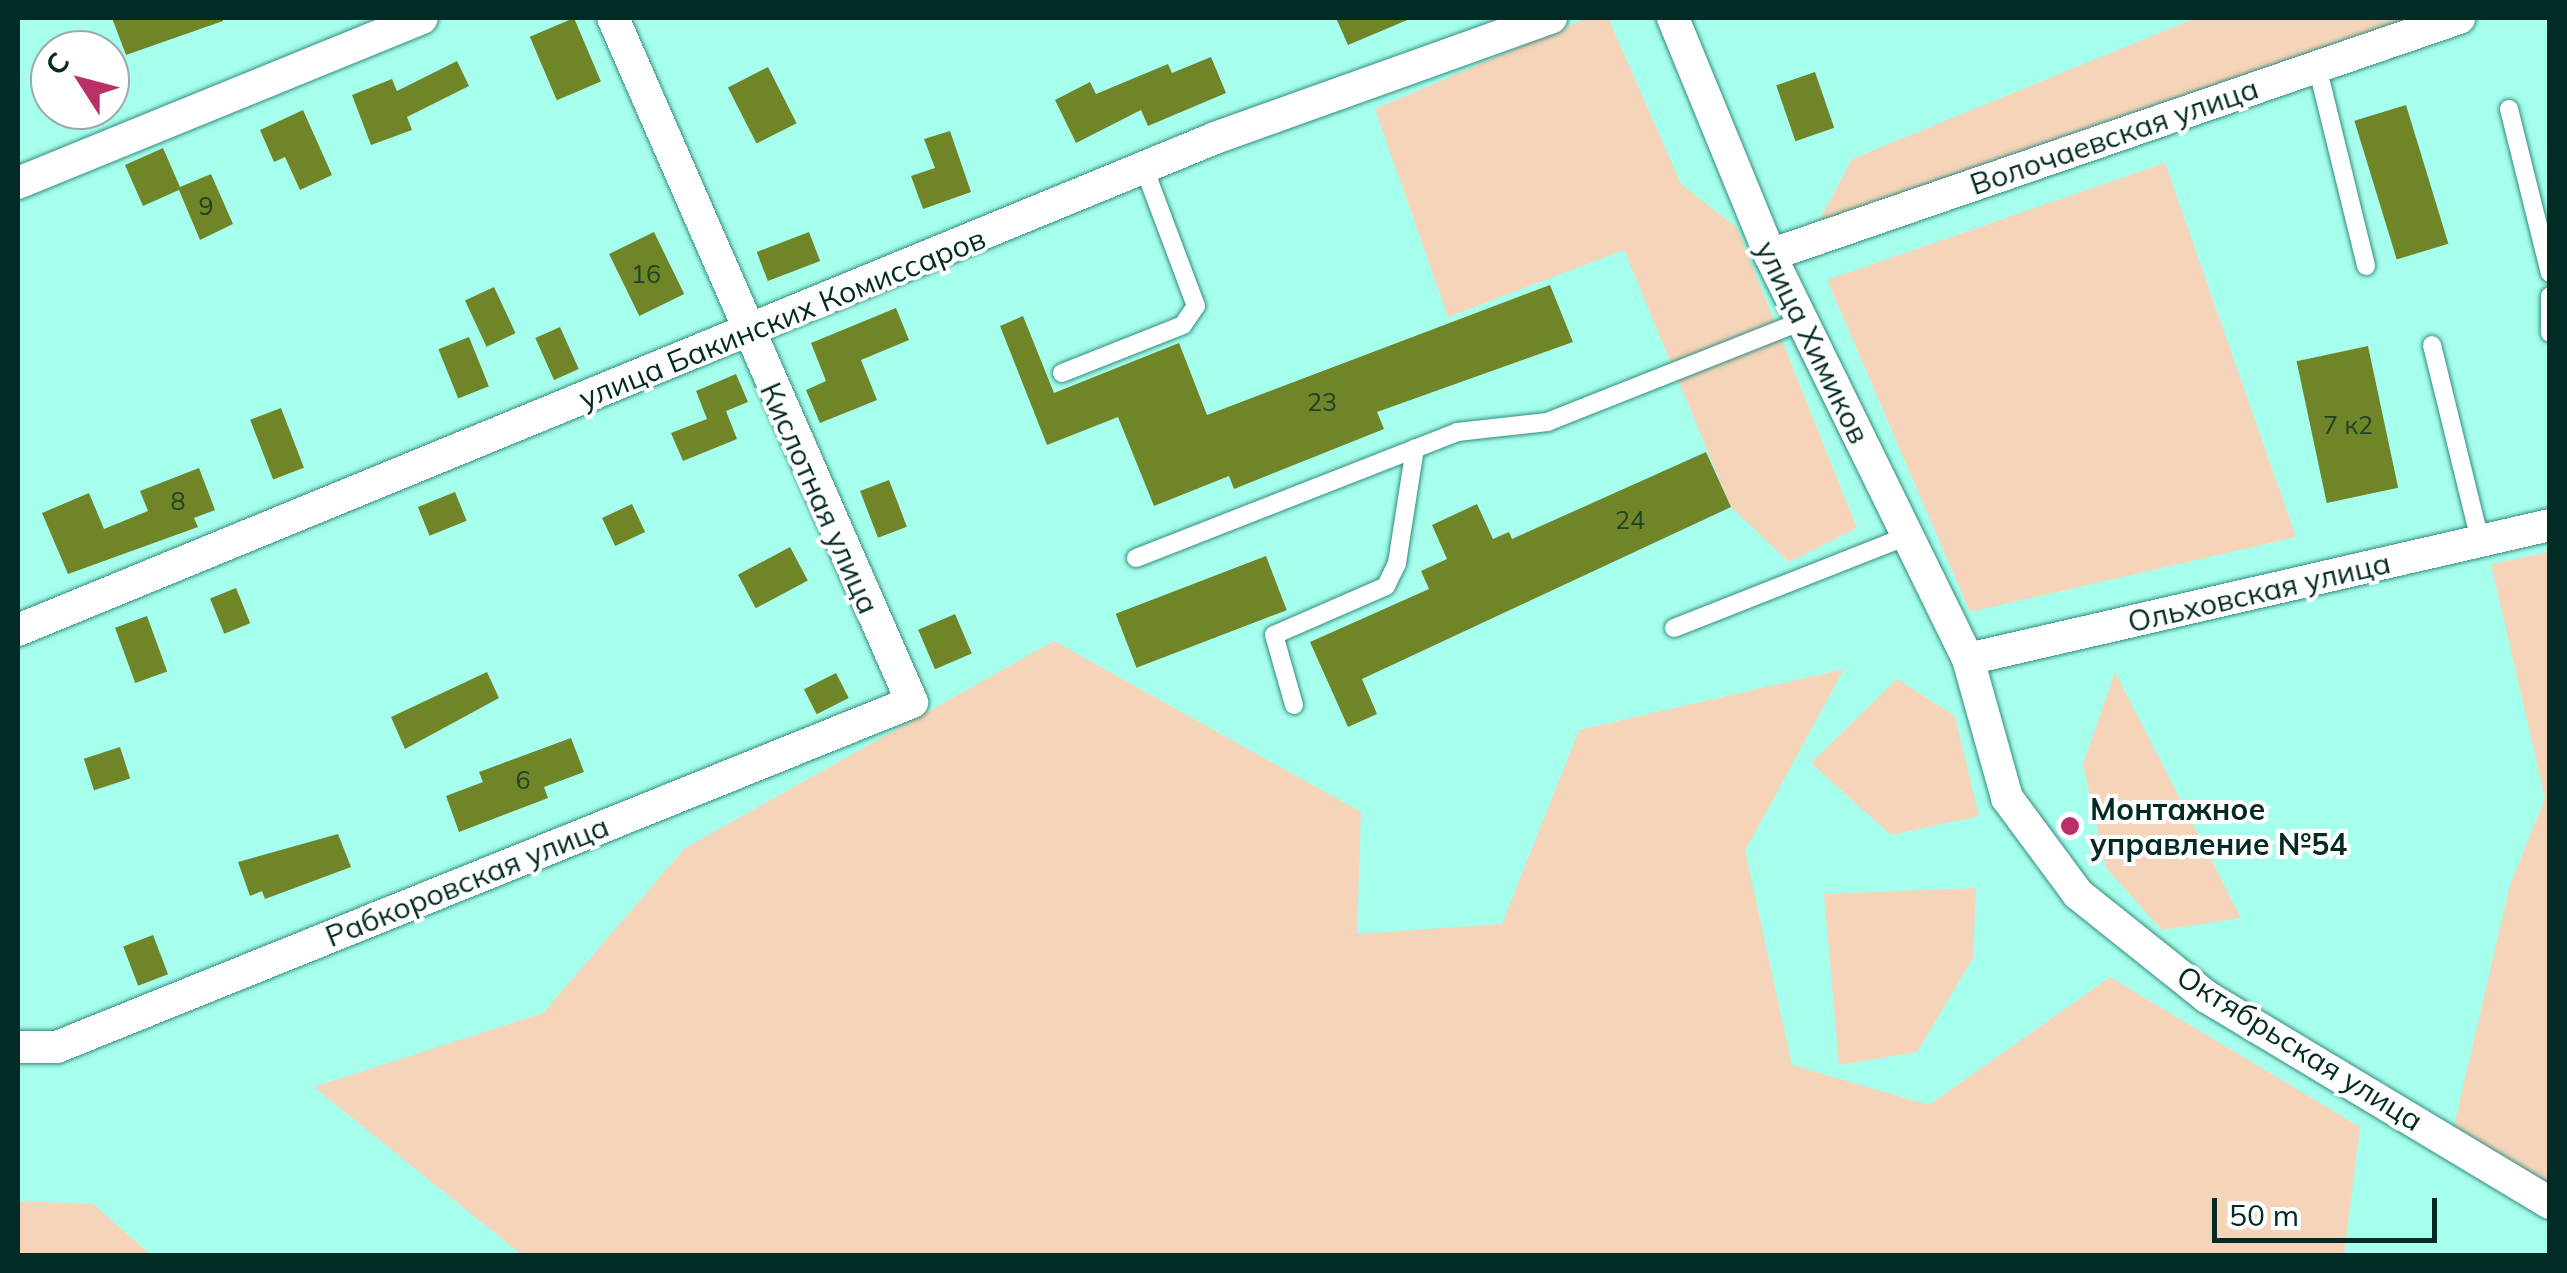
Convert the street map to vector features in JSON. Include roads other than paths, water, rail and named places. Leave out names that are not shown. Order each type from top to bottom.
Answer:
[{"type":"street","points":[[18,183],[422,18]]},
{"type":"street","name":"Кислотная улица","points":[[613,18],[746,334],[912,702]]},
{"type":"street","name":"улица Бакинских Комиссаров","points":[[18,630],[1144,168],[1551,18]]},
{"type":"street","name":"улица Химиков","points":[[1673,18],[1770,255],[1968,660]]},
{"type":"street","name":"Волочаевская улица","points":[[1770,255],[2459,18]]},
{"type":"street","name":"Ольховская улица","points":[[1968,660],[2550,525]]},
{"type":"street","name":"Октябрьская улица","points":[[1968,660],[2007,798],[2078,894],[2207,996],[2550,1203]]},
{"type":"street","name":"Рабкоровская улица","points":[[19,1050],[57,1047],[912,702]]},
{"type":"lane","points":[[2318,66],[2366,266]]},
{"type":"lane","points":[[2509,109],[2550,273]]},
{"type":"lane","points":[[1062,373],[1183,325],[1196,306],[1144,168]]},
{"type":"lane","points":[[2550,296],[2550,333]]},
{"type":"lane","points":[[1136,558],[1457,432],[1547,422],[1802,320]]},
{"type":"lane","points":[[2432,345],[2480,541]]},
{"type":"lane","points":[[1294,704],[1274,636],[1386,586],[1398,564],[1414,448]]},
{"type":"lane","points":[[1674,628],[1908,536]]},
{"type":"place","name":"Монтажное управление №54","points":[[2070,826]]}]
